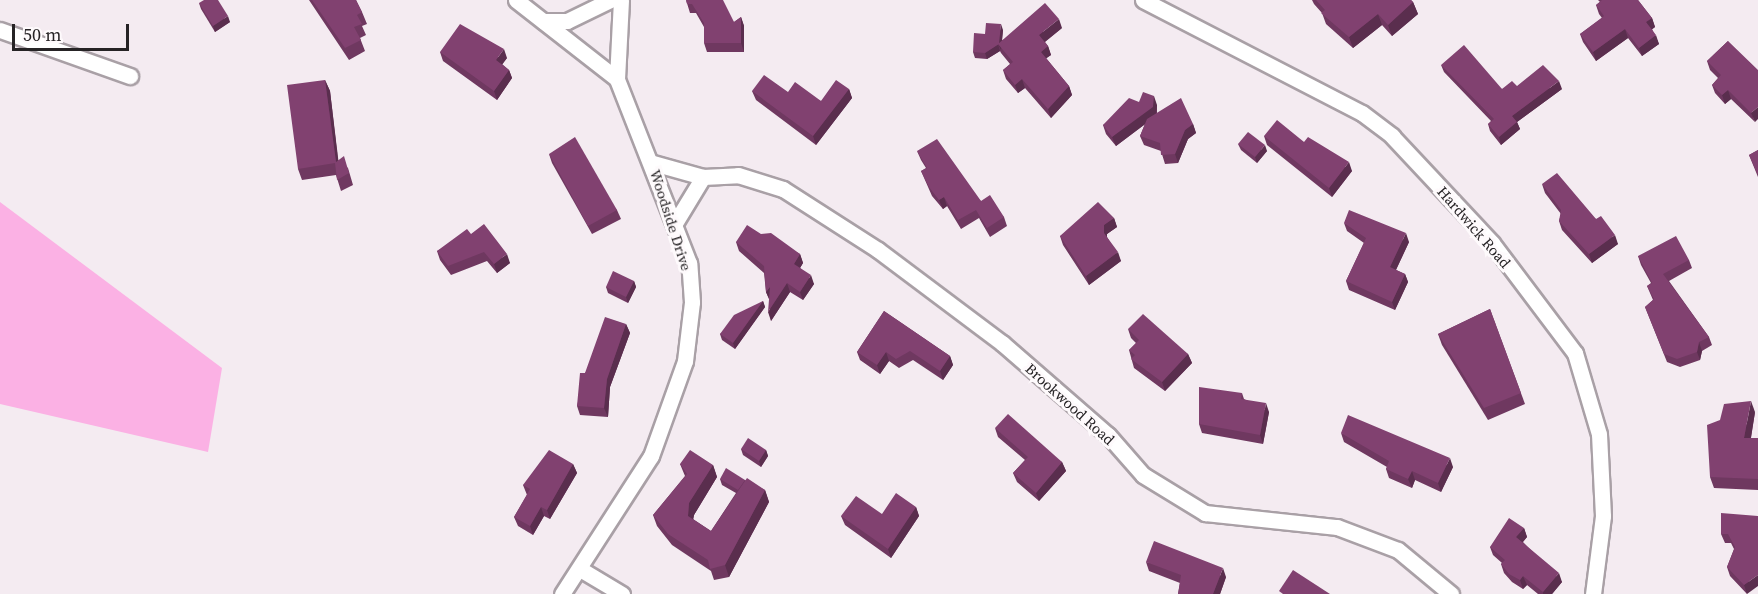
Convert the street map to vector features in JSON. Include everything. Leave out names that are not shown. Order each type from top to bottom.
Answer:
[{"type":"street","points":[[516,0],[617,79]]},
{"type":"street","points":[[543,21],[567,21],[610,0]]},
{"type":"street","name":"Woodside Drive","points":[[562,594],[651,456],[685,361],[691,292],[689,263],[652,163],[617,79],[621,0]]},
{"type":"street","name":"Hardwick Road","points":[[1143,0],[1362,112],[1392,136],[1492,243],[1575,353],[1596,423],[1603,516],[1593,594]]},
{"type":"street","points":[[0,30],[130,76]]},
{"type":"street","name":"Brookwood Road","points":[[652,163],[703,177],[738,175],[783,189],[878,250],[1002,343],[1108,435],[1143,475],[1204,513],[1337,528],[1398,550],[1451,594]]},
{"type":"street","points":[[675,223],[703,177]]},
{"type":"street","points":[[579,569],[622,594]]},
{"type":"shaded area","points":[[0,202],[222,368],[208,452],[0,404]]},
{"type":"building","points":[[204,0],[218,0],[228,16],[213,26],[199,3]]},
{"type":"building","points":[[312,0],[356,0],[362,12],[357,15],[362,24],[354,27],[361,40],[345,48]]},
{"type":"building","points":[[686,0],[723,0],[734,22],[741,17],[741,43],[704,43],[704,23],[692,4],[687,4]]},
{"type":"building","points":[[1316,0],[1411,0],[1413,2],[1388,25],[1378,14],[1349,37],[1321,13],[1325,10]]},
{"type":"building","points":[[1602,0],[1638,0],[1652,18],[1646,22],[1656,35],[1639,48],[1625,29],[1593,52],[1580,34],[1604,16],[1596,5]]},
{"type":"building","points":[[1045,3],[1059,19],[1039,35],[1048,46],[1041,52],[1069,86],[1048,109],[1022,79],[1015,85],[1003,70],[1013,62],[998,44]]},
{"type":"building","points":[[986,23],[1001,24],[999,44],[985,53],[973,52],[974,33],[985,34]]},
{"type":"building","points":[[460,24],[504,49],[496,60],[509,70],[494,91],[440,52]]},
{"type":"building","points":[[1728,41],[1758,70],[1758,107],[1751,113],[1728,90],[1722,95],[1712,85],[1721,75],[1707,61]]},
{"type":"building","points":[[1464,45],[1502,89],[1512,81],[1517,86],[1543,65],[1559,81],[1512,116],[1517,122],[1499,137],[1488,124],[1494,119],[1441,65]]},
{"type":"building","points":[[764,75],[788,92],[795,82],[821,101],[836,80],[849,89],[813,136],[752,91]]},
{"type":"building","points":[[325,80],[336,162],[344,156],[349,173],[337,180],[335,163],[298,169],[287,85]]},
{"type":"building","points":[[1143,92],[1154,96],[1153,107],[1112,137],[1103,125],[1129,98],[1139,102]]},
{"type":"building","points":[[1181,98],[1193,124],[1185,130],[1175,154],[1161,155],[1160,143],[1140,136],[1147,119]]},
{"type":"building","points":[[1277,120],[1304,142],[1308,137],[1349,162],[1329,188],[1264,136]]},
{"type":"building","points":[[1248,132],[1265,145],[1255,157],[1238,144]]},
{"type":"building","points":[[575,137],[617,210],[588,226],[549,154]]},
{"type":"building","points":[[937,139],[981,201],[990,195],[1004,217],[987,228],[976,210],[958,220],[944,197],[939,200],[921,171],[927,168],[917,151]]},
{"type":"building","points":[[1758,150],[1758,175],[1749,155]]},
{"type":"building","points":[[1557,173],[1596,219],[1601,216],[1615,235],[1589,254],[1559,221],[1561,210],[1542,184]]},
{"type":"building","points":[[1098,202],[1114,218],[1104,225],[1104,233],[1118,252],[1086,276],[1060,236]]},
{"type":"building","points":[[1349,210],[1406,233],[1390,267],[1405,274],[1392,302],[1346,281],[1366,238],[1344,223]]},
{"type":"building","points":[[484,224],[507,254],[494,264],[484,252],[448,266],[437,251],[467,229],[471,234]]},
{"type":"building","points":[[747,225],[761,234],[771,233],[800,254],[794,264],[811,275],[800,292],[787,283],[768,312],[770,287],[766,292],[764,266],[736,242]]},
{"type":"building","points":[[1676,236],[1689,260],[1663,274],[1709,337],[1699,342],[1697,352],[1677,359],[1664,354],[1645,307],[1654,299],[1647,286],[1652,283],[1638,256]]},
{"type":"building","points":[[613,271],[634,281],[626,297],[606,287]]},
{"type":"building","points":[[763,301],[733,343],[720,334],[734,315]]},
{"type":"building","points":[[1490,309],[1521,393],[1484,408],[1438,334]]},
{"type":"building","points":[[884,311],[950,356],[940,371],[910,351],[896,359],[886,352],[877,365],[857,352]]},
{"type":"building","points":[[1143,314],[1188,354],[1162,382],[1131,359],[1135,355],[1129,350],[1139,340],[1128,329]]},
{"type":"building","points":[[605,317],[626,324],[607,379],[604,408],[577,406],[580,373],[585,373]]},
{"type":"building","points":[[1199,387],[1242,393],[1241,399],[1266,403],[1260,435],[1199,424]]},
{"type":"building","points":[[1751,401],[1744,438],[1758,438],[1758,479],[1710,477],[1707,425],[1720,420],[1724,404]]},
{"type":"building","points":[[1008,414],[1062,462],[1036,493],[1013,473],[1028,457],[995,428]]},
{"type":"building","points":[[1348,415],[1450,458],[1438,483],[1412,471],[1408,479],[1386,469],[1389,461],[1341,433]]},
{"type":"building","points":[[748,438],[766,450],[759,461],[741,449]]},
{"type":"building","points":[[549,450],[573,464],[547,510],[541,507],[530,526],[514,517],[530,489],[523,485]]},
{"type":"building","points":[[690,450],[713,465],[689,503],[688,516],[711,531],[747,478],[765,490],[725,565],[710,569],[708,560],[668,534],[653,515],[687,474],[680,464]]},
{"type":"building","points":[[726,468],[745,480],[738,490],[720,479]]},
{"type":"building","points":[[896,493],[916,507],[888,549],[841,516],[856,496],[882,514]]},
{"type":"building","points":[[1721,513],[1758,516],[1758,575],[1744,585],[1727,567],[1735,547],[1728,534],[1721,534]]},
{"type":"building","points":[[1509,518],[1524,528],[1516,537],[1559,573],[1543,592],[1523,576],[1520,580],[1509,574],[1501,564],[1505,560],[1490,547]]},
{"type":"building","points":[[1154,541],[1223,568],[1213,594],[1178,594],[1181,575],[1146,562]]},
{"type":"building","points":[[1293,570],[1330,594],[1283,594],[1279,591]]}]
